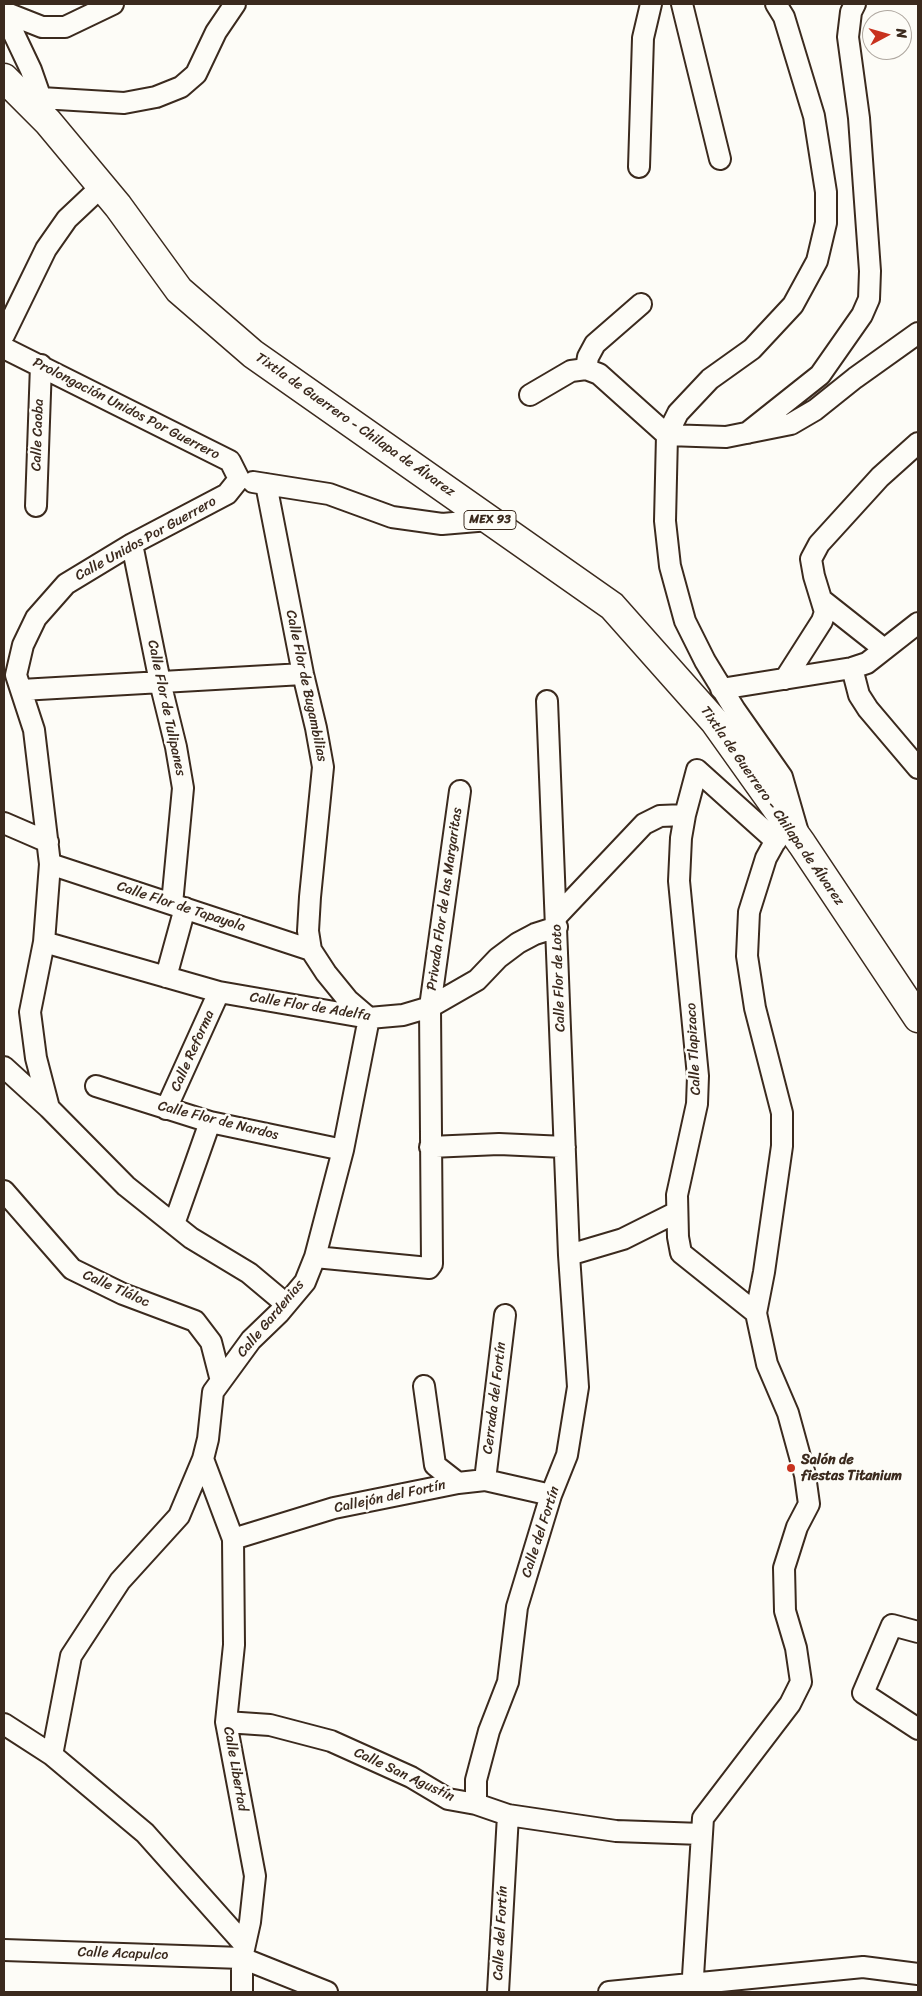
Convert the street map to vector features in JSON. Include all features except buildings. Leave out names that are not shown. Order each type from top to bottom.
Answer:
[{"type":"main road","name":"Tixtla de Guerrero - Chilapa de Álvarez","points":[[4,78],[44,110],[101,187],[118,206],[179,290],[246,348],[612,606],[725,716],[788,835],[918,1018]]},
{"type":"street","points":[[4,12],[42,27],[65,27],[113,4]]},
{"type":"street","points":[[4,12],[32,70],[44,110],[124,103],[156,98],[181,87],[196,74],[216,32],[235,4]]},
{"type":"street","points":[[639,167],[643,38],[651,4]]},
{"type":"street","points":[[682,4],[720,159]]},
{"type":"street","points":[[725,716],[722,689],[705,662],[685,621],[670,566],[665,521],[667,435],[678,413],[710,379],[752,349],[793,305],[816,261],[819,251],[826,223],[826,192],[814,116],[784,17],[776,4]]},
{"type":"street","points":[[747,433],[820,375],[862,315],[869,299],[870,271],[859,118],[848,37],[851,12],[854,4]]},
{"type":"street","points":[[4,335],[46,249],[67,219],[101,187]]},
{"type":"street","points":[[586,369],[588,357],[596,344],[641,304]]},
{"type":"street","points":[[530,395],[572,372],[586,369],[599,374],[667,435],[726,437],[790,424],[815,410],[855,378],[918,333]]},
{"type":"street","name":"Prolongación Unidos Por Guerrero","points":[[4,348],[230,461],[239,479]]},
{"type":"street","name":"Calle Caoba","points":[[36,506],[40,365]]},
{"type":"street","points":[[785,679],[822,621],[825,612],[811,560],[819,544],[880,477],[918,443]]},
{"type":"street","points":[[239,479],[329,494],[392,517],[442,524],[489,520]]},
{"type":"street","name":"Calle Unidos Por Guerrero","points":[[49,1108],[36,1058],[30,1012],[44,942],[50,864],[34,730],[14,681],[23,645],[36,618],[66,584],[132,544],[228,494],[239,479]]},
{"type":"street","name":"Calle Flor de Bugambilias","points":[[266,484],[303,674],[324,767],[310,898],[308,932],[311,950],[326,973],[348,1000],[369,1018]]},
{"type":"street","name":"Calle Flor de Tulipanes","points":[[132,544],[183,788],[179,906],[166,977]]},
{"type":"street","points":[[822,600],[884,649]]},
{"type":"street","points":[[722,689],[852,668],[867,663],[918,623]]},
{"type":"street","points":[[852,668],[859,695],[868,709],[918,768]]},
{"type":"street","points":[[14,681],[160,682],[303,674]]},
{"type":"street","name":"Calle Flor de Loto","points":[[547,701],[569,1256]]},
{"type":"street","name":"Calle Tlapizaco","points":[[756,1313],[681,1252],[678,1237],[677,1196],[697,1104],[698,1076],[679,881],[681,838],[685,815],[698,770],[788,835]]},
{"type":"street","name":"Privada Flor de las Margaritas","points":[[430,1147],[430,1007],[460,791]]},
{"type":"street","name":"Calle Flor de Adelfa","points":[[44,942],[219,992],[369,1018],[403,1015],[430,1007],[477,980],[498,958],[518,943],[557,922],[644,824],[660,816],[685,815]]},
{"type":"street","points":[[4,823],[48,842]]},
{"type":"street","points":[[692,1988],[703,1818],[790,1704],[801,1682],[796,1648],[785,1611],[784,1568],[797,1527],[809,1504],[805,1475],[791,1422],[767,1364],[756,1313],[764,1272],[780,1156],[782,1113],[755,1008],[747,956],[749,912],[766,858],[788,835]]},
{"type":"street","name":"Calle Flor de Tapayola","points":[[50,864],[311,950]]},
{"type":"street","name":"Calle Reforma","points":[[166,1109],[219,992]]},
{"type":"street","name":"Calle Gardenias","points":[[52,1755],[71,1656],[120,1581],[179,1516],[203,1459],[208,1440],[213,1392],[251,1340],[305,1282],[315,1257],[343,1150],[369,1018]]},
{"type":"street","points":[[4,1067],[49,1108],[126,1186],[191,1238],[249,1273],[286,1304]]},
{"type":"street","name":"Calle Flor de Nardos","points":[[96,1086],[210,1122],[343,1150]]},
{"type":"street","points":[[174,1224],[210,1122]]},
{"type":"street","points":[[315,1257],[429,1268],[432,1264],[430,1147],[499,1144],[565,1147]]},
{"type":"street","name":"Calle Tláloc","points":[[4,1191],[72,1269],[123,1294],[195,1320],[211,1342],[221,1381]]},
{"type":"street","points":[[569,1256],[623,1239],[677,1212]]},
{"type":"street","name":"Calle del Fortín","points":[[476,1804],[476,1780],[489,1731],[508,1682],[517,1607],[551,1495],[567,1455],[578,1387],[569,1256]]},
{"type":"street","name":"Cerrada del Fortín","points":[[485,1480],[505,1315]]},
{"type":"street","points":[[424,1386],[435,1465],[458,1484]]},
{"type":"street","name":"Calle Libertad","points":[[203,1459],[233,1540],[234,1645],[226,1722],[255,1876],[250,1922],[243,1951],[242,1992]]},
{"type":"street","name":"Callejón del Fortín","points":[[233,1540],[334,1508],[485,1480],[551,1495]]},
{"type":"street","points":[[918,1632],[892,1625],[863,1693],[918,1729]]},
{"type":"street","name":"Calle San Agustín","points":[[226,1722],[270,1725],[331,1741],[411,1777],[448,1799],[476,1804],[508,1815],[616,1831],[702,1834]]},
{"type":"street","points":[[4,1724],[52,1755],[145,1833],[243,1951],[326,1992]]},
{"type":"street","name":"Calle del Fortín","points":[[498,1992],[508,1815]]},
{"type":"street","name":"Calle Acapulco","points":[[4,1950],[243,1951]]},
{"type":"street","points":[[609,1992],[692,1988],[863,1967],[918,1974]]},
{"type":"place","name":"Salón de fiestas Titanium","points":[[791,1468]]}]
